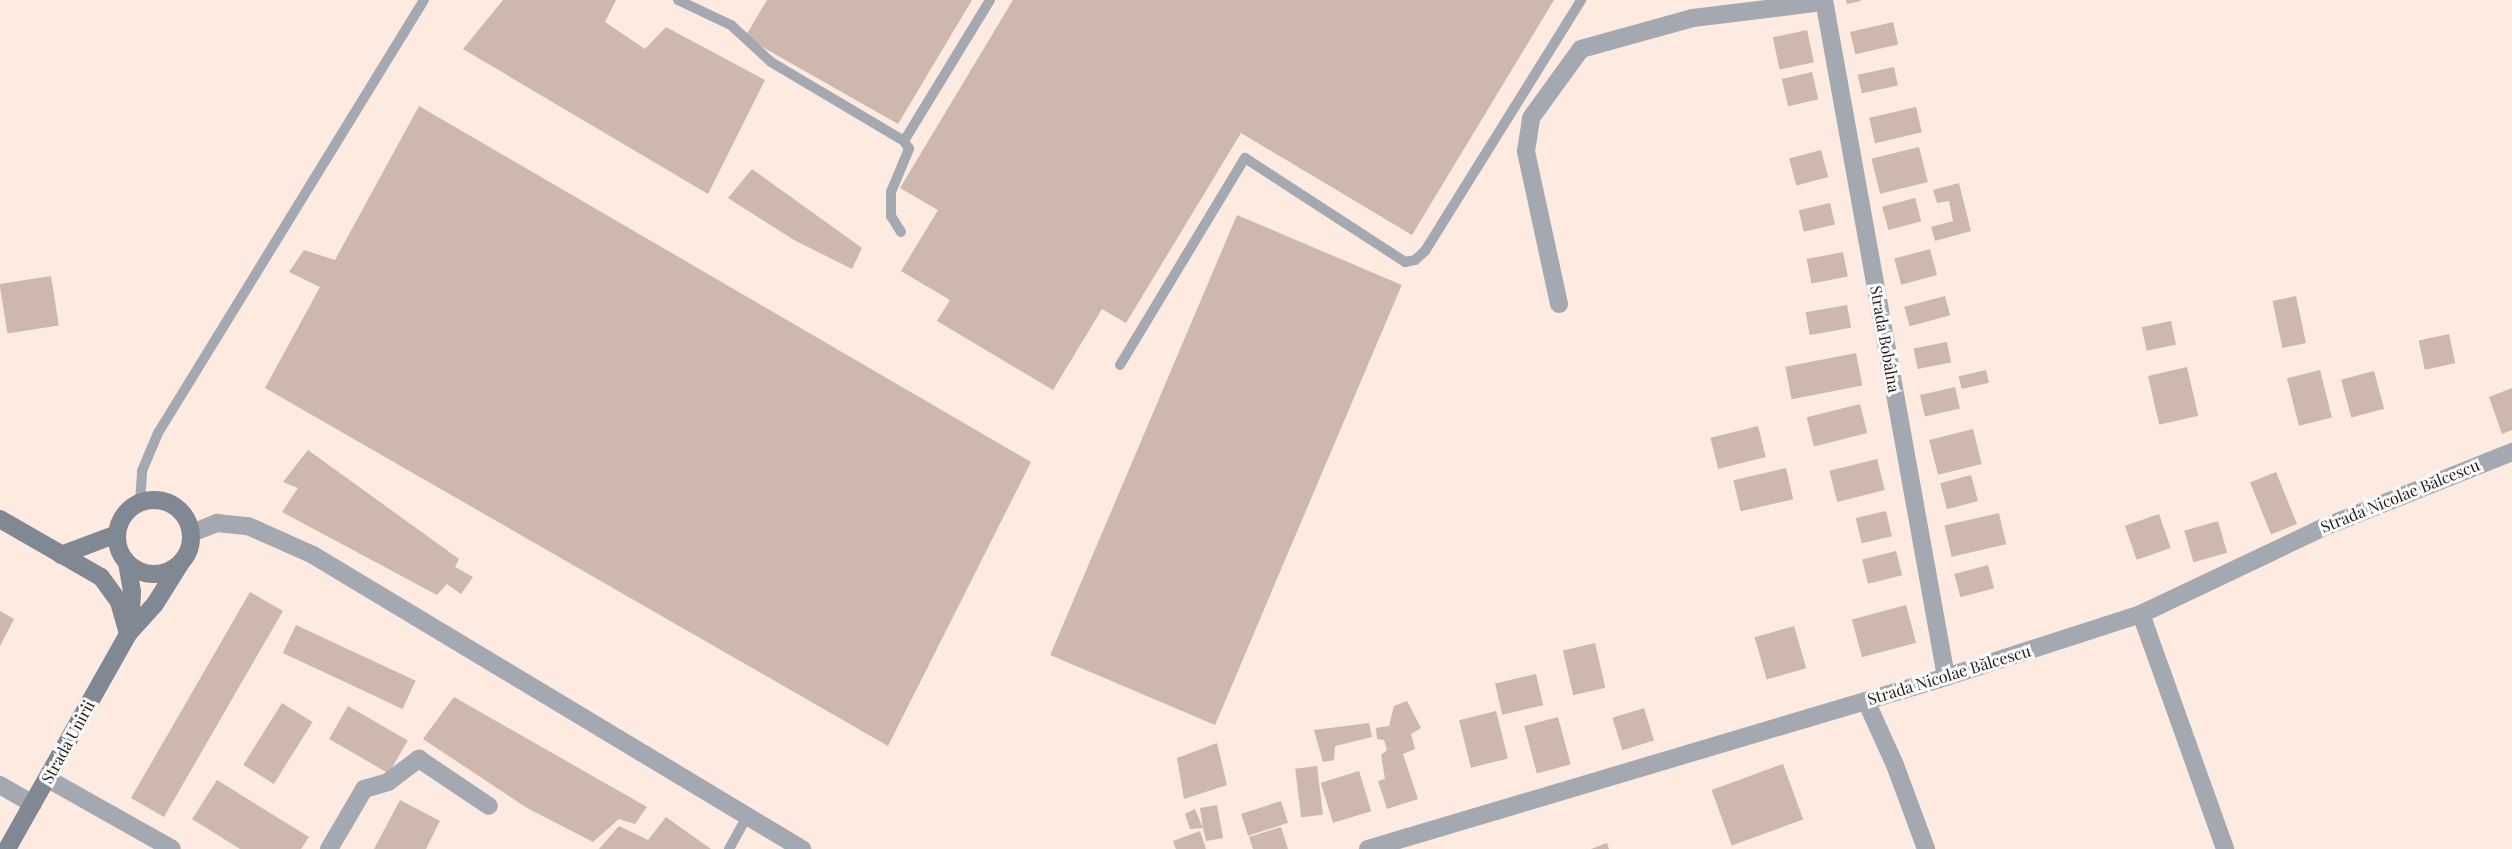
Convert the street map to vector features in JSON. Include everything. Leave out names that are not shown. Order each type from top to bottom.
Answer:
[{"type":"main road","points":[[151,500],[174,505],[182,512],[192,533],[191,544],[180,564],[171,571],[147,574],[125,560],[117,534],[124,515],[140,502],[151,500]]},
{"type":"main road","points":[[0,519],[89,569],[109,585],[128,634]]},
{"type":"main road","points":[[61,555],[117,534]]},
{"type":"main road","points":[[89,569],[125,560]]},
{"type":"main road","name":"Strada Unirii","points":[[125,560],[132,592],[128,634]]},
{"type":"main road","name":"Strada Unirii","points":[[7,849],[128,634],[155,604],[180,564]]},
{"type":"street","points":[[1559,304],[1526,151],[1531,118],[1581,49],[1694,18],[1824,1]]},
{"type":"street","name":"Strada Bobâlna","points":[[1824,1],[1946,677]]},
{"type":"street","name":"Strada Nicolae Bălcescu","points":[[1368,849],[1946,677],[2141,614],[2322,528],[2512,452]]},
{"type":"street","points":[[192,533],[217,523],[248,526],[313,555],[802,849]]},
{"type":"street","points":[[2141,614],[2224,849]]},
{"type":"street","points":[[1866,701],[1895,765],[1926,849]]},
{"type":"street","points":[[329,849],[364,789],[388,782],[419,759],[489,806]]},
{"type":"street","points":[[48,779],[172,849]]},
{"type":"street","points":[[0,785],[33,804]]},
{"type":"lane","points":[[140,502],[142,471],[158,433],[424,0]]},
{"type":"lane","points":[[678,0],[730,25],[771,62],[904,141],[909,149],[891,192],[891,216],[901,232]]},
{"type":"lane","points":[[904,141],[990,0]]},
{"type":"lane","points":[[1120,365],[1245,158],[1405,262],[1420,255],[1581,0]]},
{"type":"lane","points":[[729,849],[747,817]]},
{"type":"building","points":[[503,0],[616,0],[605,22],[645,49],[666,27],[765,80],[708,194],[463,49]]},
{"type":"building","points":[[767,0],[972,0],[898,124],[745,37]]},
{"type":"building","points":[[1013,0],[1554,0],[1412,235],[1241,133],[1126,323],[1102,309],[1053,390],[937,321],[950,300],[901,271],[938,210],[900,188]]},
{"type":"building","points":[[1846,0],[1861,0],[1861,1],[1847,4]]},
{"type":"building","points":[[1893,22],[1898,44],[1855,54],[1850,32]]},
{"type":"building","points":[[1807,30],[1814,62],[1780,70],[1773,37]]},
{"type":"building","points":[[1894,67],[1898,86],[1862,93],[1858,75]]},
{"type":"building","points":[[1812,72],[1818,99],[1788,106],[1782,79]]},
{"type":"building","points":[[419,106],[1031,462],[888,746],[265,388],[320,287],[289,272],[304,250],[335,260]]},
{"type":"building","points":[[1916,107],[1922,132],[1875,143],[1869,118]]},
{"type":"building","points":[[1919,147],[1928,182],[1880,194],[1871,159]]},
{"type":"building","points":[[1821,150],[1828,177],[1796,186],[1789,159]]},
{"type":"building","points":[[752,169],[862,248],[852,269],[794,240],[728,198]]},
{"type":"building","points":[[1959,183],[1971,231],[1935,241],[1931,227],[1953,221],[1949,201],[1937,203],[1933,190]]},
{"type":"building","points":[[1915,198],[1921,221],[1888,230],[1882,207]]},
{"type":"building","points":[[1830,203],[1835,224],[1804,232],[1799,210]]},
{"type":"building","points":[[1237,215],[1402,285],[1215,725],[1050,655]]},
{"type":"building","points":[[1930,249],[1937,275],[1901,285],[1894,259]]},
{"type":"building","points":[[1843,252],[1848,277],[1811,284],[1807,259]]},
{"type":"building","points":[[51,276],[59,325],[7,334],[0,284]]},
{"type":"building","points":[[1945,296],[1950,315],[1910,326],[1904,307]]},
{"type":"building","points":[[2296,296],[2306,343],[2283,348],[2273,301]]},
{"type":"building","points":[[1847,305],[1851,328],[1810,335],[1806,312]]},
{"type":"building","points":[[2171,321],[2176,344],[2147,351],[2142,327]]},
{"type":"building","points":[[2449,334],[2455,363],[2425,370],[2419,340]]},
{"type":"building","points":[[1947,342],[1951,363],[1918,369],[1914,348]]},
{"type":"building","points":[[1856,353],[1862,385],[1792,399],[1785,367]]},
{"type":"building","points":[[2187,367],[2198,416],[2159,425],[2148,376]]},
{"type":"building","points":[[1986,370],[1989,383],[1962,389],[1959,376]]},
{"type":"building","points":[[2320,370],[2332,418],[2299,426],[2287,378]]},
{"type":"building","points":[[2374,371],[2384,409],[2351,417],[2341,380]]},
{"type":"building","points":[[1955,387],[1960,408],[1925,417],[1920,395]]},
{"type":"building","points":[[2512,388],[2512,430],[2502,434],[2489,397]]},
{"type":"building","points":[[1860,404],[1867,433],[1814,446],[1807,417]]},
{"type":"building","points":[[1758,426],[1766,457],[1718,469],[1710,438]]},
{"type":"building","points":[[1973,429],[1982,464],[1938,475],[1929,440]]},
{"type":"building","points":[[308,450],[459,559],[455,567],[473,577],[461,594],[447,584],[437,595],[282,512],[298,488],[283,482]]},
{"type":"building","points":[[1877,459],[1885,490],[1837,502],[1829,471]]},
{"type":"building","points":[[1786,468],[1793,499],[1741,511],[1733,480]]},
{"type":"building","points":[[2276,472],[2297,524],[2271,534],[2250,482]]},
{"type":"building","points":[[1971,475],[1978,501],[1947,509],[1940,483]]},
{"type":"building","points":[[1886,511],[1892,536],[1862,543],[1856,518]]},
{"type":"building","points":[[1999,513],[2006,544],[1952,557],[1944,526]]},
{"type":"building","points":[[2159,514],[2171,548],[2137,560],[2125,526]]},
{"type":"building","points":[[2218,521],[2227,553],[2193,562],[2184,531]]},
{"type":"building","points":[[1896,551],[1902,575],[1868,584],[1862,559]]},
{"type":"building","points":[[1988,565],[1994,588],[1960,597],[1954,574]]},
{"type":"building","points":[[250,592],[283,611],[164,817],[131,798]]},
{"type":"building","points":[[1906,605],[1916,643],[1862,657],[1852,619]]},
{"type":"building","points":[[0,611],[14,619],[0,646]]},
{"type":"building","points":[[296,625],[416,681],[403,709],[283,653]]},
{"type":"building","points":[[1794,626],[1806,668],[1767,680],[1755,637]]},
{"type":"building","points":[[1595,643],[1605,688],[1573,695],[1563,650]]},
{"type":"building","points":[[1536,674],[1543,705],[1502,715],[1495,683]]},
{"type":"building","points":[[454,697],[647,807],[635,824],[619,819],[593,842],[527,808],[423,739]]},
{"type":"building","points":[[1407,701],[1421,728],[1411,734],[1415,749],[1403,754],[1418,799],[1387,809],[1378,781],[1385,779],[1381,755],[1387,750],[1384,740],[1377,739],[1376,728],[1389,726],[1394,706]]},
{"type":"building","points":[[282,703],[313,722],[274,784],[243,765]]},
{"type":"building","points":[[348,706],[408,740],[389,773],[329,739]]},
{"type":"building","points":[[1644,708],[1654,741],[1622,750],[1612,718]]},
{"type":"building","points":[[1496,711],[1508,759],[1471,768],[1459,720]]},
{"type":"building","points":[[1558,717],[1571,764],[1537,773],[1524,726]]},
{"type":"building","points":[[1369,723],[1372,737],[1335,746],[1334,760],[1323,762],[1314,730]]},
{"type":"building","points":[[1217,743],[1227,785],[1184,799],[1177,758]]},
{"type":"building","points":[[1783,764],[1803,819],[1732,845],[1712,790]]},
{"type":"building","points":[[1317,766],[1323,815],[1301,817],[1295,769]]},
{"type":"building","points":[[1359,771],[1371,811],[1333,823],[1321,783]]},
{"type":"building","points":[[217,780],[309,837],[301,849],[240,849],[192,819]]},
{"type":"building","points":[[400,800],[440,821],[426,849],[374,849]]},
{"type":"building","points":[[1281,801],[1288,823],[1248,836],[1241,814]]},
{"type":"building","points":[[1217,805],[1223,838],[1206,841],[1200,808]]},
{"type":"building","points":[[1195,809],[1203,828],[1190,829],[1185,814]]},
{"type":"building","points":[[666,817],[711,849],[599,849],[619,826],[648,840]]},
{"type":"building","points":[[1281,827],[1288,849],[1253,849],[1249,837]]},
{"type":"building","points":[[1200,831],[1206,849],[1176,849],[1173,841]]},
{"type":"building","points":[[1607,843],[1609,849],[1591,849]]}]
